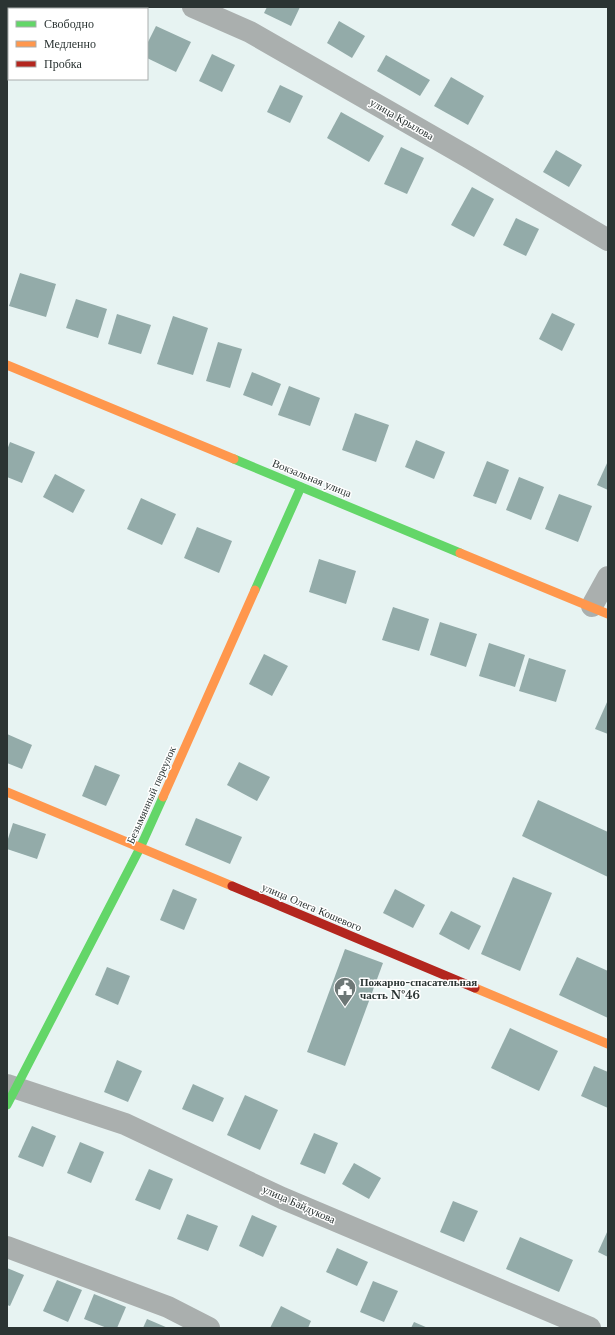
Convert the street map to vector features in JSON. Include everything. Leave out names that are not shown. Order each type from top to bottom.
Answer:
[{"type":"street","name":"улица Крылова","points":[[193,7],[257,36],[468,156],[608,240]]},
{"type":"street","name":"Вокзальная улица","points":[[7,365],[600,610]]},
{"type":"street","name":"Безымянный переулок","points":[[10,1093],[140,848],[301,487]]},
{"type":"street","points":[[600,610],[608,577]]},
{"type":"street","name":"улица Олега Кошевого","points":[[7,792],[608,1044]]},
{"type":"street","name":"улица Байдукова","points":[[10,1093],[125,1124],[282,1198],[590,1328]]},
{"type":"street","points":[[7,1247],[168,1307],[209,1328]]},
{"type":"building","points":[[47,7],[75,7],[74,8]]},
{"type":"building","points":[[125,7],[128,8],[110,8]]},
{"type":"building","points":[[267,7],[300,7],[291,26],[264,13]]},
{"type":"building","points":[[339,21],[365,36],[352,58],[327,43]]},
{"type":"building","points":[[156,26],[191,42],[176,72],[148,58],[148,42]]},
{"type":"building","points":[[212,54],[235,65],[222,92],[199,81]]},
{"type":"building","points":[[386,55],[430,80],[420,96],[377,71]]},
{"type":"building","points":[[451,77],[484,96],[468,125],[434,106]]},
{"type":"building","points":[[280,85],[303,96],[290,123],[267,112]]},
{"type":"building","points":[[341,112],[384,136],[369,162],[327,138]]},
{"type":"building","points":[[401,147],[424,158],[407,194],[384,184]]},
{"type":"building","points":[[556,150],[582,165],[569,187],[543,172]]},
{"type":"building","points":[[472,187],[494,199],[474,237],[451,225]]},
{"type":"building","points":[[516,218],[539,229],[526,256],[503,245]]},
{"type":"building","points":[[20,273],[56,284],[46,317],[9,306]]},
{"type":"building","points":[[76,299],[107,309],[98,338],[66,328]]},
{"type":"building","points":[[552,313],[575,324],[562,351],[539,339]]},
{"type":"building","points":[[117,314],[151,325],[141,354],[108,344]]},
{"type":"building","points":[[173,316],[208,328],[193,375],[157,364]]},
{"type":"building","points":[[218,342],[242,349],[230,388],[206,381]]},
{"type":"building","points":[[252,372],[281,384],[272,406],[243,395]]},
{"type":"building","points":[[289,386],[320,398],[310,426],[278,415]]},
{"type":"building","points":[[355,413],[389,425],[376,462],[342,450]]},
{"type":"building","points":[[416,440],[445,452],[434,479],[405,467]]},
{"type":"building","points":[[10,442],[35,452],[22,483],[7,477],[7,450]]},
{"type":"building","points":[[487,461],[509,470],[496,504],[473,496]]},
{"type":"building","points":[[608,461],[608,490],[597,485]]},
{"type":"building","points":[[55,474],[85,490],[73,513],[43,497]]},
{"type":"building","points":[[519,477],[544,487],[531,520],[506,510]]},
{"type":"building","points":[[559,494],[592,506],[578,542],[545,529]]},
{"type":"building","points":[[141,498],[176,514],[162,545],[127,529]]},
{"type":"building","points":[[197,527],[232,541],[219,573],[184,558]]},
{"type":"building","points":[[319,559],[356,571],[346,604],[309,592]]},
{"type":"building","points":[[393,607],[429,619],[419,651],[382,640]]},
{"type":"building","points":[[440,622],[477,634],[466,667],[430,655]]},
{"type":"building","points":[[489,643],[525,655],[515,687],[479,676]]},
{"type":"building","points":[[264,654],[288,666],[272,696],[249,684]]},
{"type":"building","points":[[529,658],[566,670],[556,702],[519,691]]},
{"type":"building","points":[[608,700],[608,734],[595,729]]},
{"type":"building","points":[[7,734],[32,745],[22,769],[7,763]]},
{"type":"building","points":[[239,762],[270,777],[257,801],[227,785]]},
{"type":"building","points":[[95,765],[120,775],[106,806],[82,796]]},
{"type":"building","points":[[538,800],[608,832],[608,877],[522,836]]},
{"type":"building","points":[[196,818],[242,837],[230,864],[185,845]]},
{"type":"building","points":[[13,823],[46,834],[37,859],[7,849],[7,842]]},
{"type":"building","points":[[513,877],[552,893],[520,971],[481,954]]},
{"type":"building","points":[[173,889],[197,899],[184,930],[160,920]]},
{"type":"building","points":[[395,889],[425,905],[413,928],[383,913]]},
{"type":"building","points":[[451,911],[481,926],[469,950],[439,934]]},
{"type":"building","name":"Пожарно-спасательная часть №46","points":[[345,949],[383,963],[345,1066],[307,1052]]},
{"type":"building","points":[[577,957],[608,971],[608,1018],[559,995]]},
{"type":"building","points":[[107,967],[130,976],[118,1005],[95,995]]},
{"type":"building","points":[[510,1028],[558,1051],[539,1091],[491,1068]]},
{"type":"building","points":[[117,1060],[142,1071],[128,1102],[104,1092]]},
{"type":"building","points":[[594,1066],[608,1072],[608,1108],[581,1096]]},
{"type":"building","points":[[193,1084],[224,1098],[213,1122],[182,1109]]},
{"type":"building","points":[[245,1095],[278,1110],[260,1150],[227,1135]]},
{"type":"building","points":[[32,1126],[56,1136],[43,1167],[18,1157]]},
{"type":"building","points":[[314,1133],[338,1143],[325,1174],[300,1164]]},
{"type":"building","points":[[80,1142],[104,1152],[91,1183],[67,1173]]},
{"type":"building","points":[[354,1163],[381,1178],[369,1199],[342,1184]]},
{"type":"building","points":[[149,1169],[173,1179],[160,1210],[135,1200]]},
{"type":"building","points":[[453,1201],[478,1211],[464,1242],[440,1232]]},
{"type":"building","points":[[187,1214],[218,1226],[208,1251],[177,1239]]},
{"type":"building","points":[[252,1215],[277,1226],[263,1257],[239,1246]]},
{"type":"building","points":[[608,1230],[608,1257],[598,1252]]},
{"type":"building","points":[[520,1237],[573,1260],[559,1292],[506,1269]]},
{"type":"building","points":[[337,1248],[368,1262],[357,1286],[326,1272]]},
{"type":"building","points":[[7,1268],[24,1275],[10,1306],[7,1305]]},
{"type":"building","points":[[57,1280],[82,1290],[68,1322],[43,1311]]},
{"type":"building","points":[[373,1281],[398,1291],[384,1322],[360,1312]]},
{"type":"building","points":[[94,1294],[126,1307],[117,1328],[107,1328],[84,1319]]},
{"type":"building","points":[[281,1306],[311,1321],[308,1328],[270,1328]]},
{"type":"building","points":[[147,1319],[168,1328],[143,1328]]},
{"type":"building","points":[[414,1322],[428,1328],[411,1328]]},
{"type":"traffic: fast","points":[[234,459],[460,553]]},
{"type":"traffic: fast","points":[[255,590],[301,487]]},
{"type":"traffic: fast","points":[[7,1105],[140,848],[163,797]]},
{"type":"traffic: slow","points":[[7,365],[234,459]]},
{"type":"traffic: slow","points":[[460,553],[608,614]]},
{"type":"traffic: slow","points":[[163,797],[255,590]]},
{"type":"traffic: slow","points":[[7,792],[232,886]]},
{"type":"traffic: slow","points":[[475,988],[608,1044]]},
{"type":"traffic: jam","points":[[232,886],[475,988]]},
{"type":"place","name":"Пожарно-спасательная часть №46","points":[[345,1008]]}]
